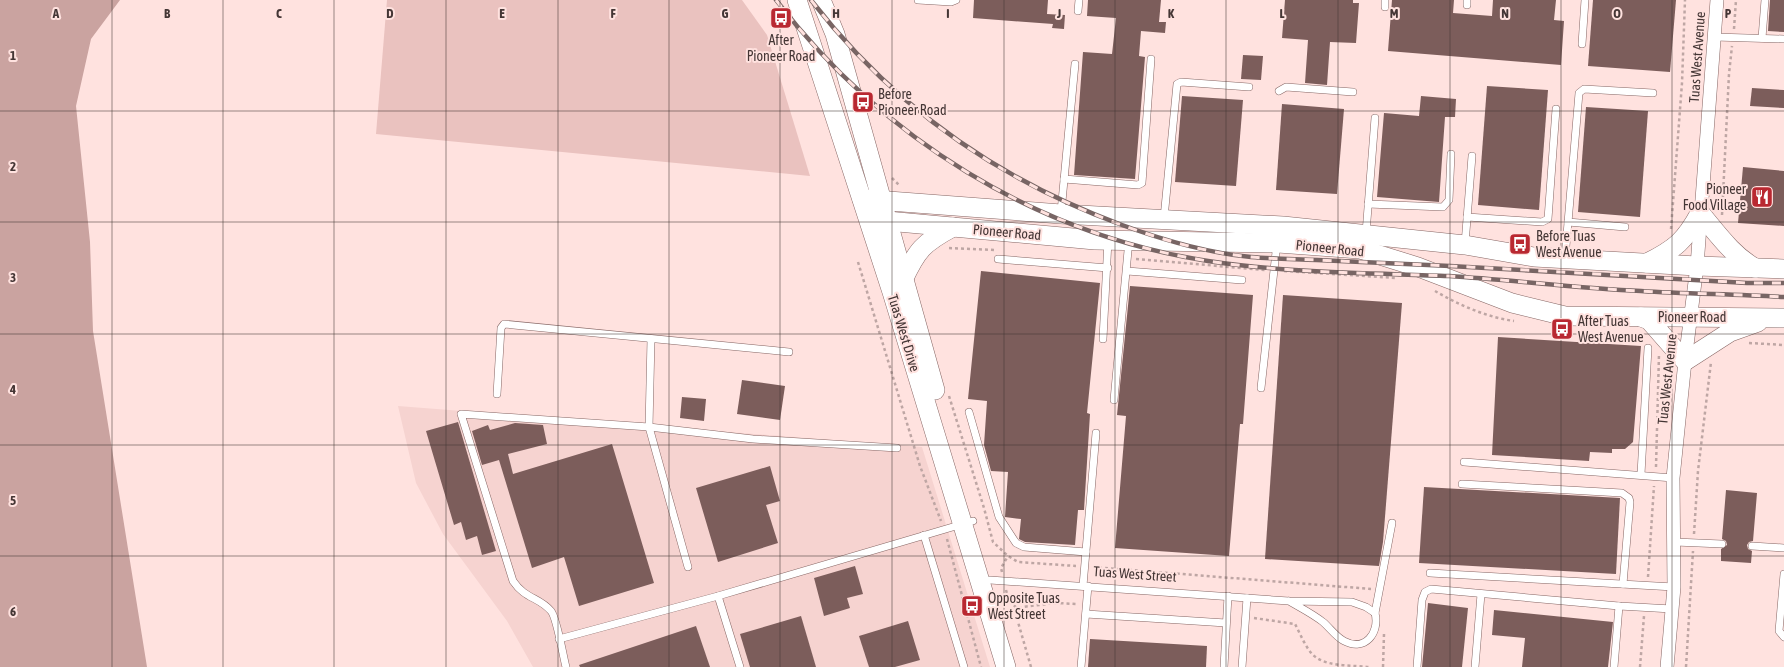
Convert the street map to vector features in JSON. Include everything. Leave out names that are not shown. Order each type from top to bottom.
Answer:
[{"type":"street","name":"Tuas West Drive","points":[[797,0],[967,522],[984,579],[1006,667]]},
{"type":"street","name":"Tuas West Drive","points":[[821,0],[835,34],[888,221],[967,522]]},
{"type":"street","name":"Tuas West Avenue","points":[[1667,667],[1674,587],[1675,542],[1673,478],[1685,360],[1692,316],[1697,266],[1718,0]]},
{"type":"street","name":"Pioneer Road","points":[[865,208],[882,201],[1060,214],[1282,226],[1366,233],[1464,245],[1534,257],[1784,269]]},
{"type":"street","name":"Pioneer Road","points":[[865,208],[888,221],[1108,240],[1129,249],[1278,243],[1360,249],[1418,267],[1512,303],[1565,316],[1778,318]]},
{"type":"street","points":[[1647,263],[1677,246],[1689,233],[1700,213],[1730,249],[1755,268]]},
{"type":"street","points":[[903,280],[920,249],[931,238],[953,227]]},
{"type":"street","points":[[1641,317],[1649,320],[1685,360],[1742,326],[1778,318]]},
{"type":"street","name":"Tuas West Drive","points":[[984,579],[1018,667]]},
{"type":"lane","points":[[918,0],[951,2],[956,0]]},
{"type":"lane","points":[[1078,11],[1079,0]]},
{"type":"lane","points":[[1582,44],[1585,0]]},
{"type":"lane","points":[[1762,38],[1765,0]]},
{"type":"lane","points":[[1714,37],[1784,39]]},
{"type":"lane","points":[[1064,179],[1138,185],[1142,183],[1151,59]]},
{"type":"lane","points":[[1060,214],[1075,64]]},
{"type":"lane","points":[[1164,220],[1175,87],[1181,82],[1249,87]]},
{"type":"lane","points":[[1279,91],[1286,87],[1353,92]]},
{"type":"lane","points":[[1565,259],[1579,93],[1584,89],[1653,93]]},
{"type":"lane","points":[[1467,217],[1542,222],[1548,219],[1556,109]]},
{"type":"lane","points":[[1366,233],[1375,118]]},
{"type":"lane","points":[[1368,204],[1443,207],[1449,200],[1451,154]]},
{"type":"lane","points":[[1464,245],[1472,156]]},
{"type":"lane","points":[[1568,222],[1626,226]]},
{"type":"lane","points":[[1103,339],[1108,268],[1108,240]]},
{"type":"lane","points":[[1261,388],[1278,243]]},
{"type":"lane","points":[[1114,400],[1129,249]]},
{"type":"lane","points":[[998,259],[1108,268]]},
{"type":"lane","points":[[1126,271],[1242,280]]},
{"type":"lane","points":[[497,394],[501,328],[504,324],[789,352]]},
{"type":"lane","points":[[650,338],[649,427],[688,567]]},
{"type":"lane","points":[[1641,474],[1648,348]]},
{"type":"lane","points":[[969,412],[999,517],[1016,543],[1024,547],[1086,552]]},
{"type":"lane","points":[[566,667],[554,614],[518,589],[513,581],[460,414],[649,427],[754,438],[897,448]]},
{"type":"lane","points":[[1081,667],[1086,614],[1084,567],[1096,433]]},
{"type":"lane","points":[[1464,462],[1641,474],[1673,478]]},
{"type":"lane","points":[[1462,484],[1622,493],[1626,495],[1630,502],[1623,584]]},
{"type":"lane","points":[[559,639],[718,596],[967,522]]},
{"type":"lane","points":[[1375,613],[1392,522]]},
{"type":"lane","points":[[924,535],[964,667]]},
{"type":"lane","points":[[1675,542],[1722,544]]},
{"type":"lane","points":[[1752,546],[1784,548]]},
{"type":"lane","points":[[1430,573],[1674,587]]},
{"type":"lane","points":[[1784,574],[1779,631],[1784,637]]},
{"type":"lane","name":"Tuas West Street","points":[[984,579],[1290,601],[1352,602],[1366,607],[1375,613],[1377,622],[1375,633],[1368,640],[1357,643],[1344,642],[1323,622],[1290,601]]},
{"type":"lane","points":[[1417,667],[1422,600],[1425,592],[1432,589],[1619,606],[1672,608]]},
{"type":"lane","points":[[1475,667],[1481,594]]},
{"type":"lane","points":[[718,596],[740,667]]},
{"type":"lane","points":[[1224,667],[1228,596]]},
{"type":"lane","points":[[1242,667],[1247,598]]},
{"type":"lane","points":[[1614,667],[1619,606]]},
{"type":"lane","points":[[1086,614],[1226,624]]},
{"type":"path","points":[[1670,232],[1682,83],[1685,0]]},
{"type":"path","points":[[1722,219],[1729,74],[1736,0]]},
{"type":"path","points":[[887,173],[901,187]]},
{"type":"path","points":[[1129,249],[1275,270],[1397,278]]},
{"type":"path","points":[[858,262],[915,452],[944,529],[982,667]]},
{"type":"path","points":[[1429,288],[1455,303],[1502,319],[1517,321]]},
{"type":"path","points":[[1624,334],[1645,336]]},
{"type":"path","points":[[1747,343],[1784,345]]},
{"type":"path","points":[[1647,585],[1655,476],[1659,351]]},
{"type":"path","points":[[1686,667],[1698,472],[1711,359]]},
{"type":"path","points":[[1084,567],[1379,590]]},
{"type":"path","points":[[1031,667],[1018,622],[1018,612],[1022,607],[1056,603],[1086,604]]},
{"type":"path","points":[[1640,667],[1645,606]]},
{"type":"path","points":[[1383,667],[1385,629]]},
{"type":"shaded area","points":[[0,0],[120,0],[91,39],[76,106],[90,242],[93,331],[147,667],[0,667]]},
{"type":"shaded area","points":[[387,0],[742,0],[767,35],[810,176],[376,134]]},
{"type":"shaded area","points":[[398,406],[922,447],[990,667],[533,667],[507,621],[443,534],[416,483]]},
{"type":"building","points":[[974,0],[1048,0],[1047,14],[1065,15],[1064,29],[1052,28],[1053,24],[973,18]]},
{"type":"building","points":[[1088,0],[1161,0],[1159,22],[1166,22],[1165,33],[1141,31],[1139,56],[1145,57],[1135,179],[1074,175],[1083,52],[1112,54],[1116,18],[1087,16]]},
{"type":"building","points":[[1285,0],[1353,0],[1353,3],[1359,3],[1356,43],[1330,42],[1327,85],[1305,83],[1308,40],[1282,38]]},
{"type":"building","points":[[1392,0],[1454,0],[1453,13],[1492,16],[1493,0],[1556,0],[1554,20],[1564,21],[1561,65],[1388,51]]},
{"type":"building","points":[[1593,0],[1676,0],[1670,72],[1588,66]]},
{"type":"building","points":[[1770,0],[1784,0],[1784,32],[1768,31]]},
{"type":"building","points":[[1243,55],[1263,56],[1261,80],[1241,79]]},
{"type":"building","points":[[1487,86],[1548,90],[1539,210],[1478,205]]},
{"type":"building","points":[[1752,88],[1784,90],[1784,108],[1750,106]]},
{"type":"building","points":[[1182,96],[1243,100],[1236,186],[1175,182]]},
{"type":"building","points":[[1421,96],[1456,99],[1455,117],[1445,117],[1439,202],[1377,197],[1384,113],[1419,116]]},
{"type":"building","points":[[1282,104],[1344,109],[1337,194],[1276,190]]},
{"type":"building","points":[[1586,107],[1648,111],[1640,217],[1578,212]]},
{"type":"building","name":"Pioneer Food Village","points":[[1743,167],[1784,171],[1784,226],[1738,223]]},
{"type":"building","points":[[981,271],[1100,283],[1087,413],[1090,414],[1084,510],[1078,510],[1075,545],[1025,542],[1019,539],[1021,519],[1005,517],[1008,472],[991,471],[984,445],[987,401],[968,399]]},
{"type":"building","points":[[1130,286],[1253,295],[1243,424],[1240,424],[1229,556],[1115,548],[1126,416],[1117,415]]},
{"type":"building","points":[[1283,295],[1402,303],[1383,542],[1379,566],[1265,559]]},
{"type":"building","points":[[1498,337],[1641,346],[1633,442],[1625,449],[1612,449],[1612,453],[1590,452],[1589,461],[1492,455]]},
{"type":"building","points":[[742,380],[785,386],[780,420],[737,414]]},
{"type":"building","points":[[682,397],[706,399],[704,421],[680,418]]},
{"type":"building","points":[[458,422],[496,551],[482,555],[477,536],[466,540],[461,522],[454,525],[426,431]]},
{"type":"building","points":[[515,423],[543,425],[547,444],[508,454],[513,474],[612,444],[654,583],[579,606],[564,557],[532,568],[499,460],[482,465],[472,431],[488,425],[490,430]]},
{"type":"building","points":[[770,466],[780,501],[766,505],[778,543],[718,562],[696,488]]},
{"type":"building","points":[[1424,487],[1620,498],[1616,574],[1419,563]]},
{"type":"building","points":[[1726,490],[1757,493],[1753,541],[1749,542],[1747,545],[1748,549],[1752,551],[1751,563],[1721,561],[1721,549],[1727,545],[1726,541],[1722,539]]},
{"type":"building","points":[[855,566],[863,594],[847,598],[850,608],[824,616],[814,578]]},
{"type":"building","points":[[1428,603],[1468,608],[1462,667],[1422,667]]},
{"type":"building","points":[[1494,610],[1613,622],[1608,667],[1522,667],[1525,638],[1492,635]]},
{"type":"building","points":[[801,616],[816,667],[750,667],[740,634]]},
{"type":"building","points":[[908,621],[920,660],[895,667],[869,667],[859,636]]},
{"type":"building","points":[[696,626],[710,667],[580,667],[579,665]]},
{"type":"building","points":[[1090,639],[1207,646],[1206,667],[1088,667]]},
{"type":"railway","points":[[776,0],[818,50],[864,95],[914,136],[967,172],[1023,203],[1082,228],[1144,248],[1208,261],[1267,268],[1328,272],[1449,276],[1617,290],[1784,297]]},
{"type":"railway","points":[[811,0],[843,38],[876,73],[912,106],[950,135],[990,162],[1032,185],[1076,206],[1122,225],[1169,241],[1202,249],[1259,258],[1487,268],[1747,283],[1784,283]]},
{"type":"place","name":"After Pioneer Road","points":[[781,18]]},
{"type":"place","name":"Before Pioneer Road","points":[[863,102]]},
{"type":"place","name":"Pioneer Food Village","points":[[1762,197]]},
{"type":"place","name":"Before Tuas West Avenue","points":[[1520,244]]},
{"type":"place","name":"After Tuas West Avenue","points":[[1562,329]]},
{"type":"place","name":"Opposite Tuas West Street","points":[[972,606]]}]
